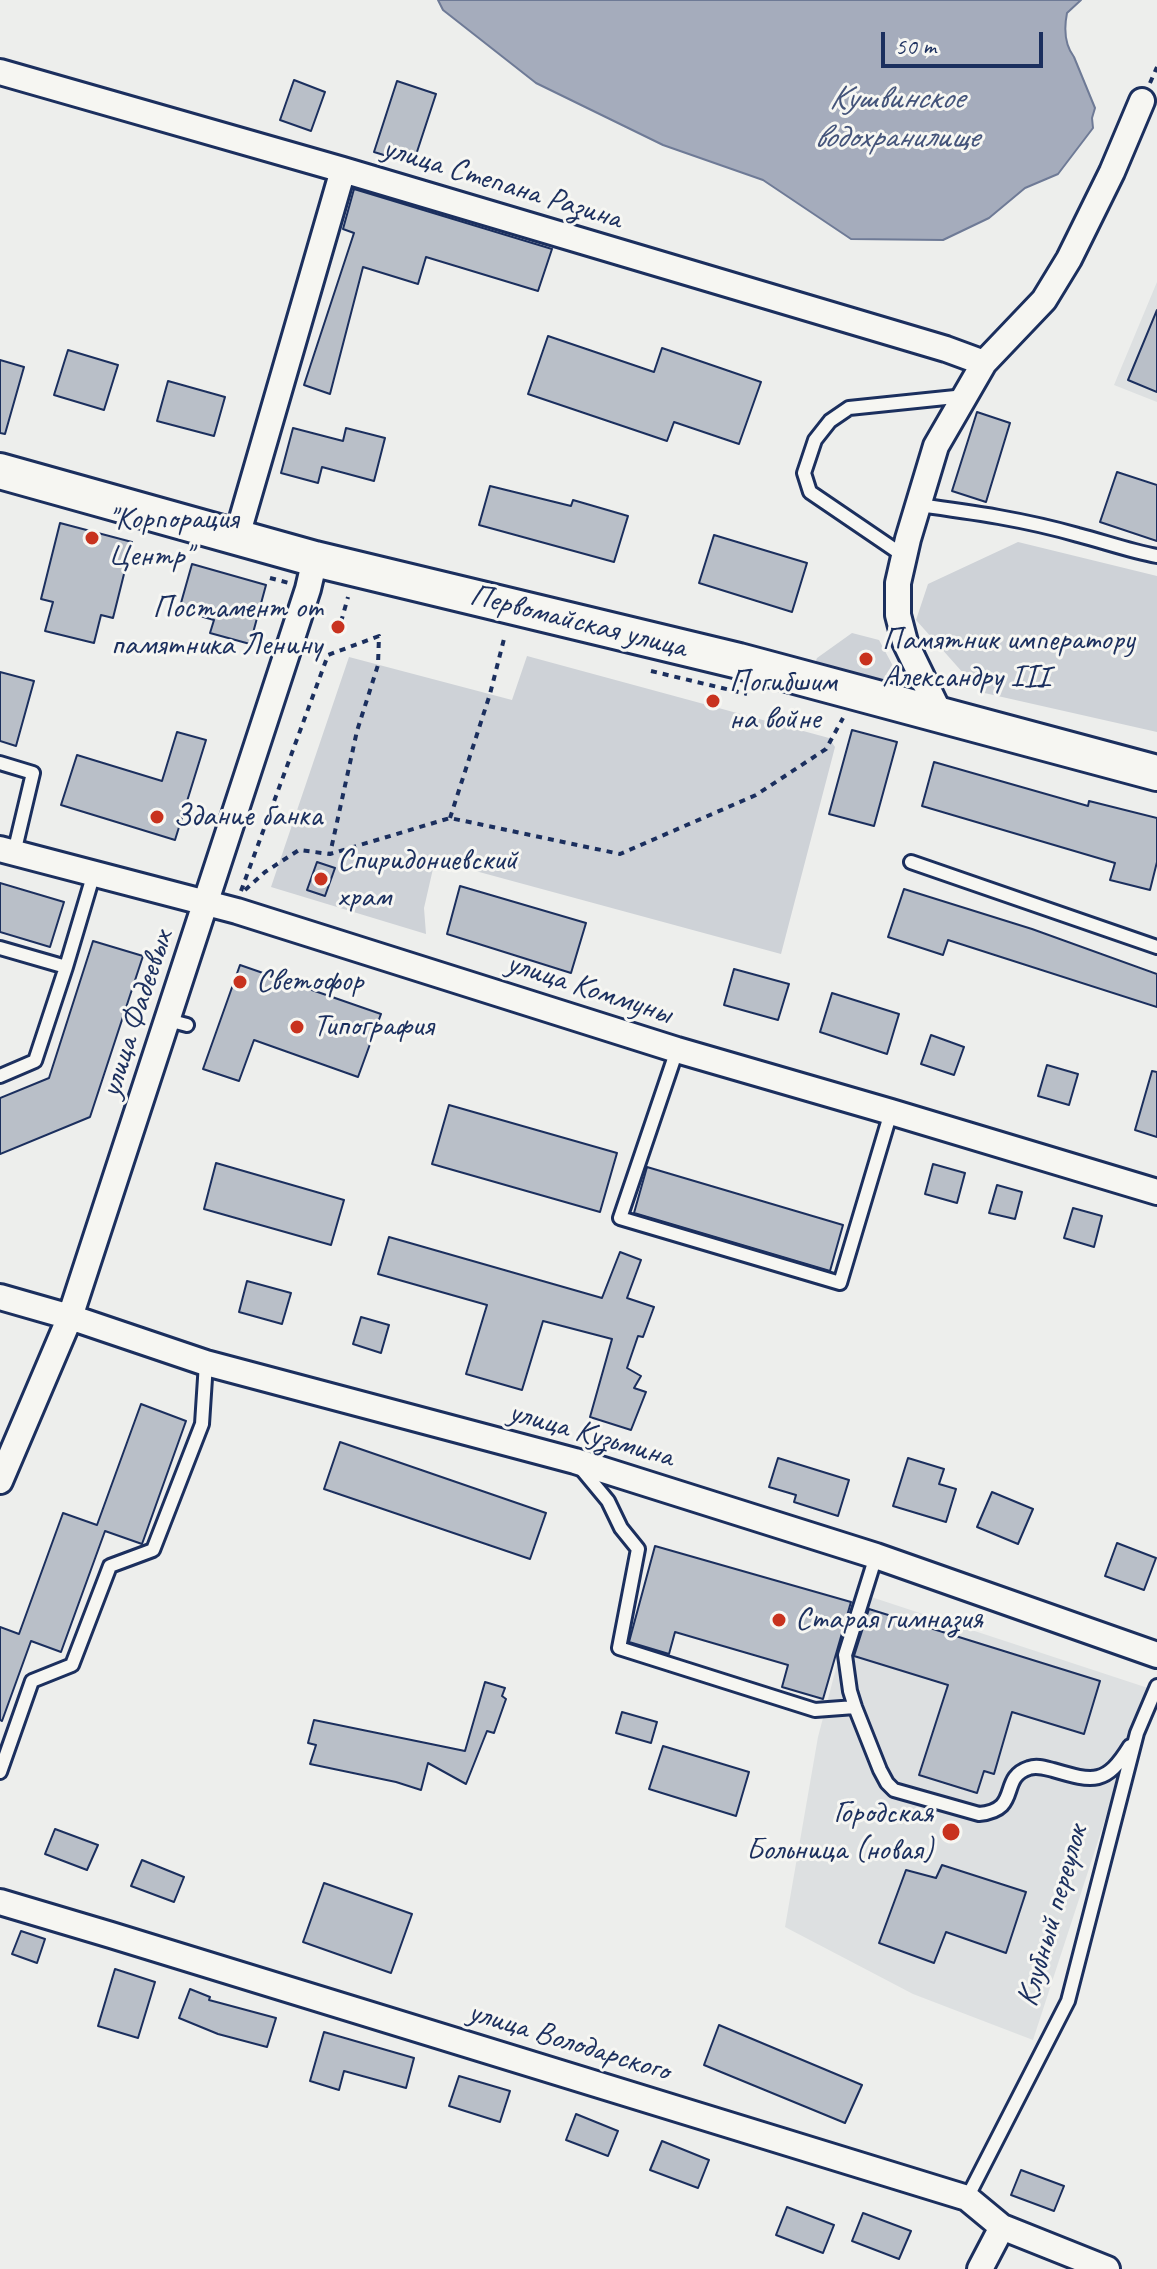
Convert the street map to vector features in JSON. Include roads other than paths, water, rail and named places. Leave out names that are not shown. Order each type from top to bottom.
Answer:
[{"type":"main road","name":"Первомайская улица","points":[[0,471],[315,559],[739,661],[1157,773]]},
{"type":"street","name":"улица Степана Разина","points":[[0,72],[343,170],[931,344],[984,363]]},
{"type":"street","points":[[941,716],[905,642],[898,615],[898,583],[904,556],[936,446],[984,363],[1044,300],[1069,259],[1112,172],[1142,101]]},
{"type":"street","points":[[237,536],[343,170]]},
{"type":"street","name":"улица Фадеевых","points":[[0,1481],[70,1317],[178,1022],[207,903],[315,559]]},
{"type":"street","name":"улица Коммуны","points":[[7,851],[207,903],[677,1050],[1157,1192]]},
{"type":"street","name":"улица Кузьмина","points":[[0,1297],[206,1363],[575,1461],[876,1556],[1157,1655]]},
{"type":"street","name":"улица Володарского","points":[[3,1908],[126,1939],[967,2198],[1002,2227],[1107,2269]]},
{"type":"street","points":[[980,2269],[1002,2227]]},
{"type":"lane","points":[[904,556],[810,492],[804,473],[815,440],[830,421],[849,408],[965,396]]},
{"type":"lane","points":[[918,505],[993,515],[1157,556]]},
{"type":"lane","points":[[0,763],[33,773],[7,851]]},
{"type":"lane","points":[[911,862],[1157,947]]},
{"type":"lane","points":[[0,1076],[35,1061],[94,873]]},
{"type":"lane","points":[[0,948],[66,967]]},
{"type":"lane","points":[[677,1050],[620,1218],[840,1283],[891,1112]]},
{"type":"lane","points":[[0,1772],[32,1681],[72,1665],[110,1566],[153,1550],[202,1424],[206,1363]]},
{"type":"lane","points":[[575,1461],[608,1501],[621,1528],[638,1549],[619,1648],[815,1710],[855,1707]]},
{"type":"lane","points":[[876,1556],[845,1655],[855,1707],[887,1783],[894,1790],[979,1814],[990,1813],[1006,1802],[1014,1777],[1033,1766],[1091,1779],[1109,1775],[1137,1733]]},
{"type":"lane","name":"Клубный переулок","points":[[967,2198],[1068,2001],[1137,1733],[1157,1686]]},
{"type":"water","name":"Кушвинское водохранилище","points":[[438,0],[1081,0],[1067,13],[1066,36],[1095,108],[1093,128],[1058,174],[1025,188],[989,218],[943,240],[851,239],[763,180],[663,145],[536,83],[443,10]]},
{"type":"place","name":"\"Корпорация Центр\"","points":[[92,538]]},
{"type":"place","name":"Постамент от памятника Ленину","points":[[338,627]]},
{"type":"place","name":"Памятник императору Александру III","points":[[866,659]]},
{"type":"place","name":"Погибшим на войне","points":[[713,701]]},
{"type":"place","name":"Здание банка","points":[[157,817]]},
{"type":"place","name":"Спиридониевский храм","points":[[321,879]]},
{"type":"place","name":"Светофор","points":[[240,982]]},
{"type":"place","name":"Типография","points":[[297,1027]]},
{"type":"place","name":"Старая гимназия","points":[[779,1620]]},
{"type":"place","name":"Городская Больница (новая)","points":[[951,1832]]}]
